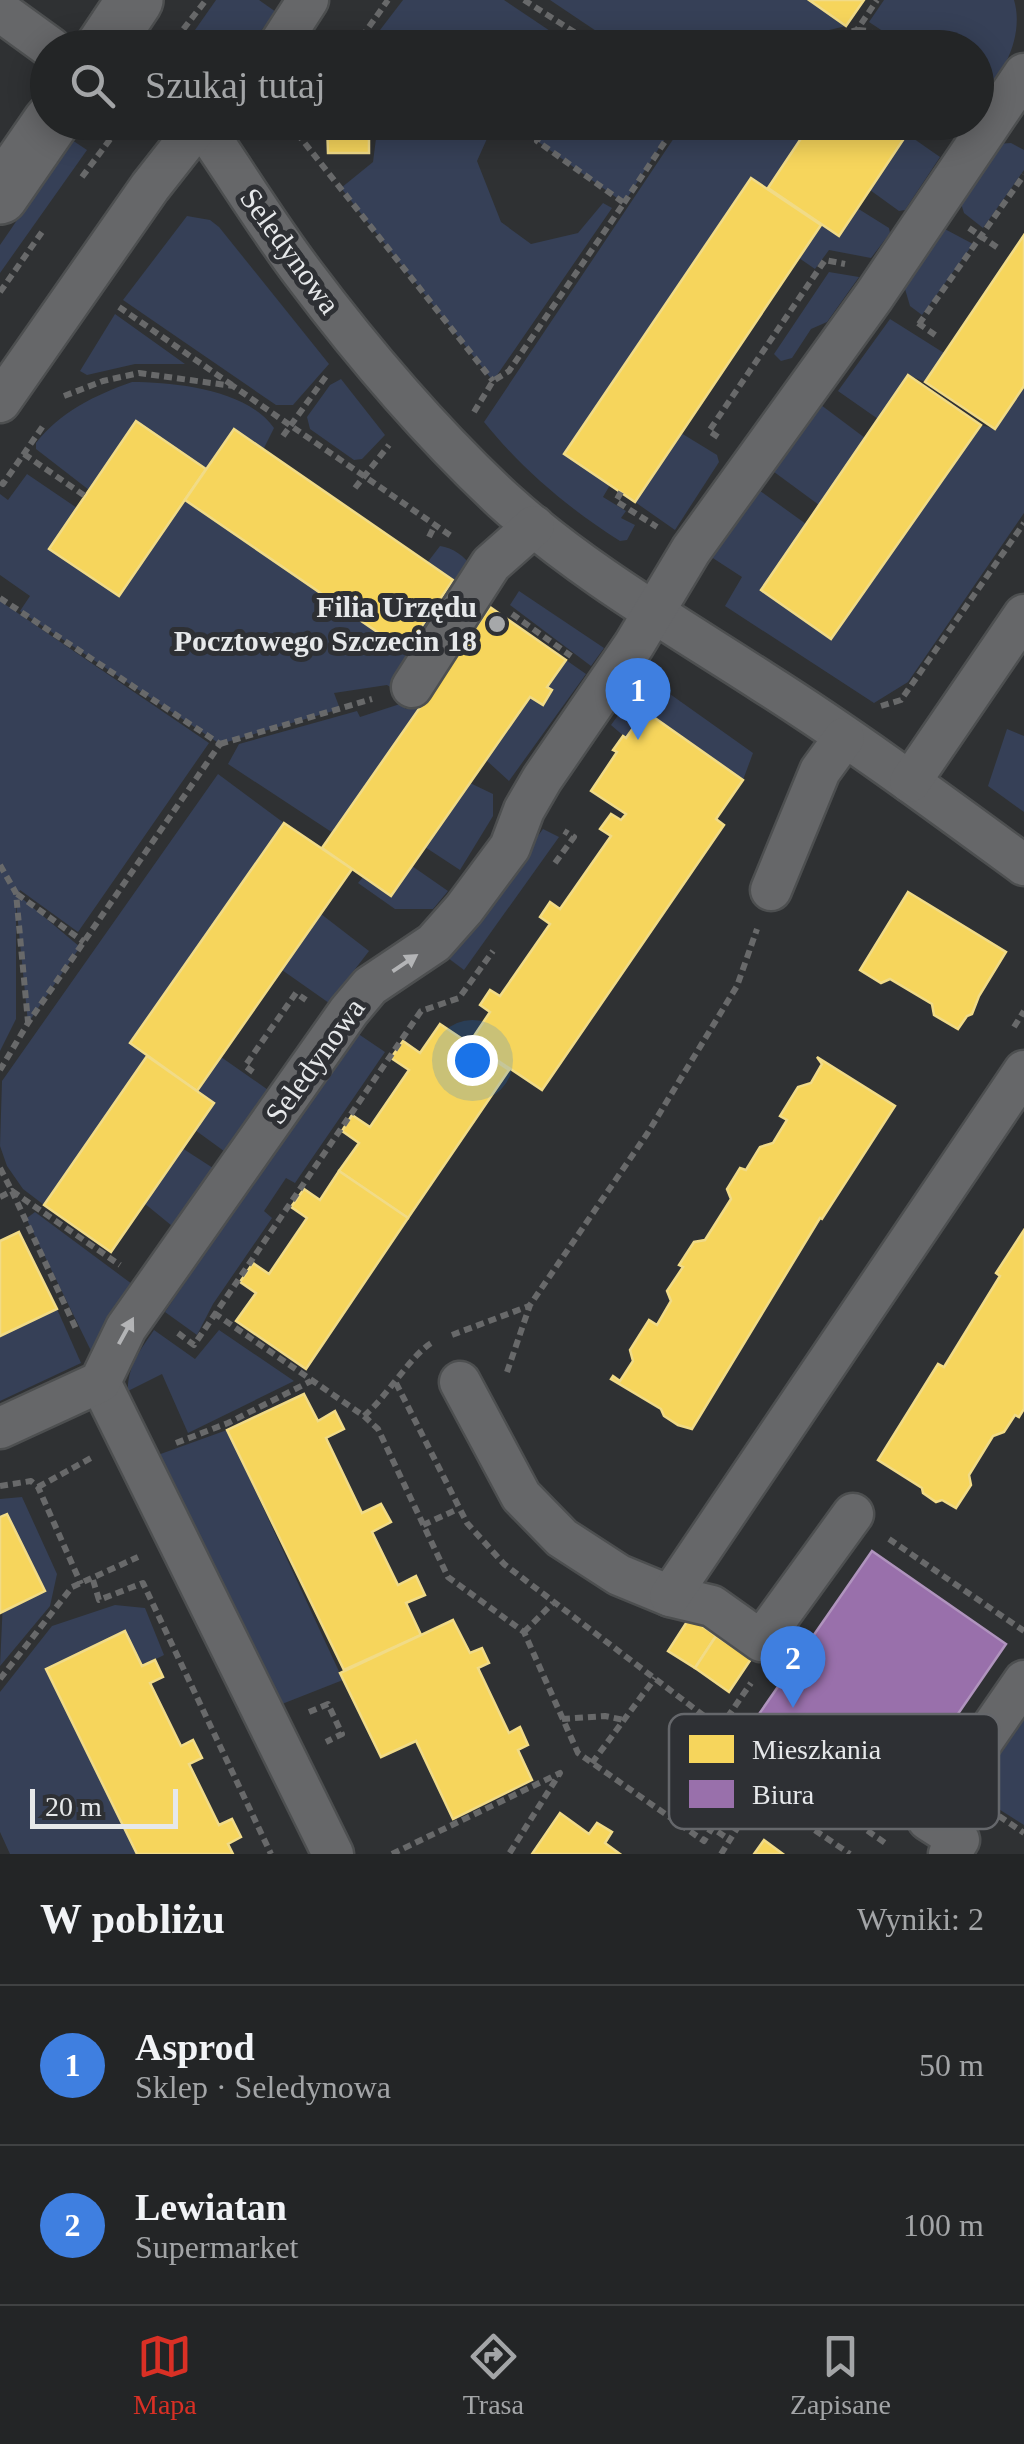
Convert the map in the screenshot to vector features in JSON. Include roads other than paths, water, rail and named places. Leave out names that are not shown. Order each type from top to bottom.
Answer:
[{"type":"street","points":[[115,30],[135,0]]},
{"type":"street","points":[[289,30],[308,0]]},
{"type":"street","points":[[0,10],[30,32]]},
{"type":"street","name":"Seledynowa","points":[[994,118],[1024,74]]},
{"type":"street","points":[[0,196],[61,140]]},
{"type":"street","points":[[0,402],[150,187],[187,140]]},
{"type":"street","name":"Seledynowa","points":[[213,140],[302,272],[363,350],[432,430],[534,526],[654,613],[910,782],[1024,865]]},
{"type":"street","name":"Seledynowa","points":[[100,1382],[126,1328],[370,986],[434,942],[510,847],[524,810],[542,779],[609,683],[691,550],[882,284],[979,140]]},
{"type":"street","points":[[412,687],[492,564],[534,526]]},
{"type":"street","points":[[910,782],[1024,615]]},
{"type":"street","points":[[771,890],[820,771],[844,738]]},
{"type":"street","points":[[670,1596],[1024,1071]]},
{"type":"street","points":[[0,1428],[100,1382],[333,1854]]},
{"type":"street","points":[[468,1398],[521,1496],[562,1538],[619,1575],[670,1596],[712,1606],[761,1641],[866,1523]]},
{"type":"street","points":[[999,1716],[1024,1680]]},
{"type":"place","name":"Filia Urzędu Pocztowego Szczecin 18","points":[[497,624]]},
{"type":"place","name":"Asprod","points":[[638,740]]},
{"type":"place","name":"Lewiatan","points":[[793,1708]]}]
